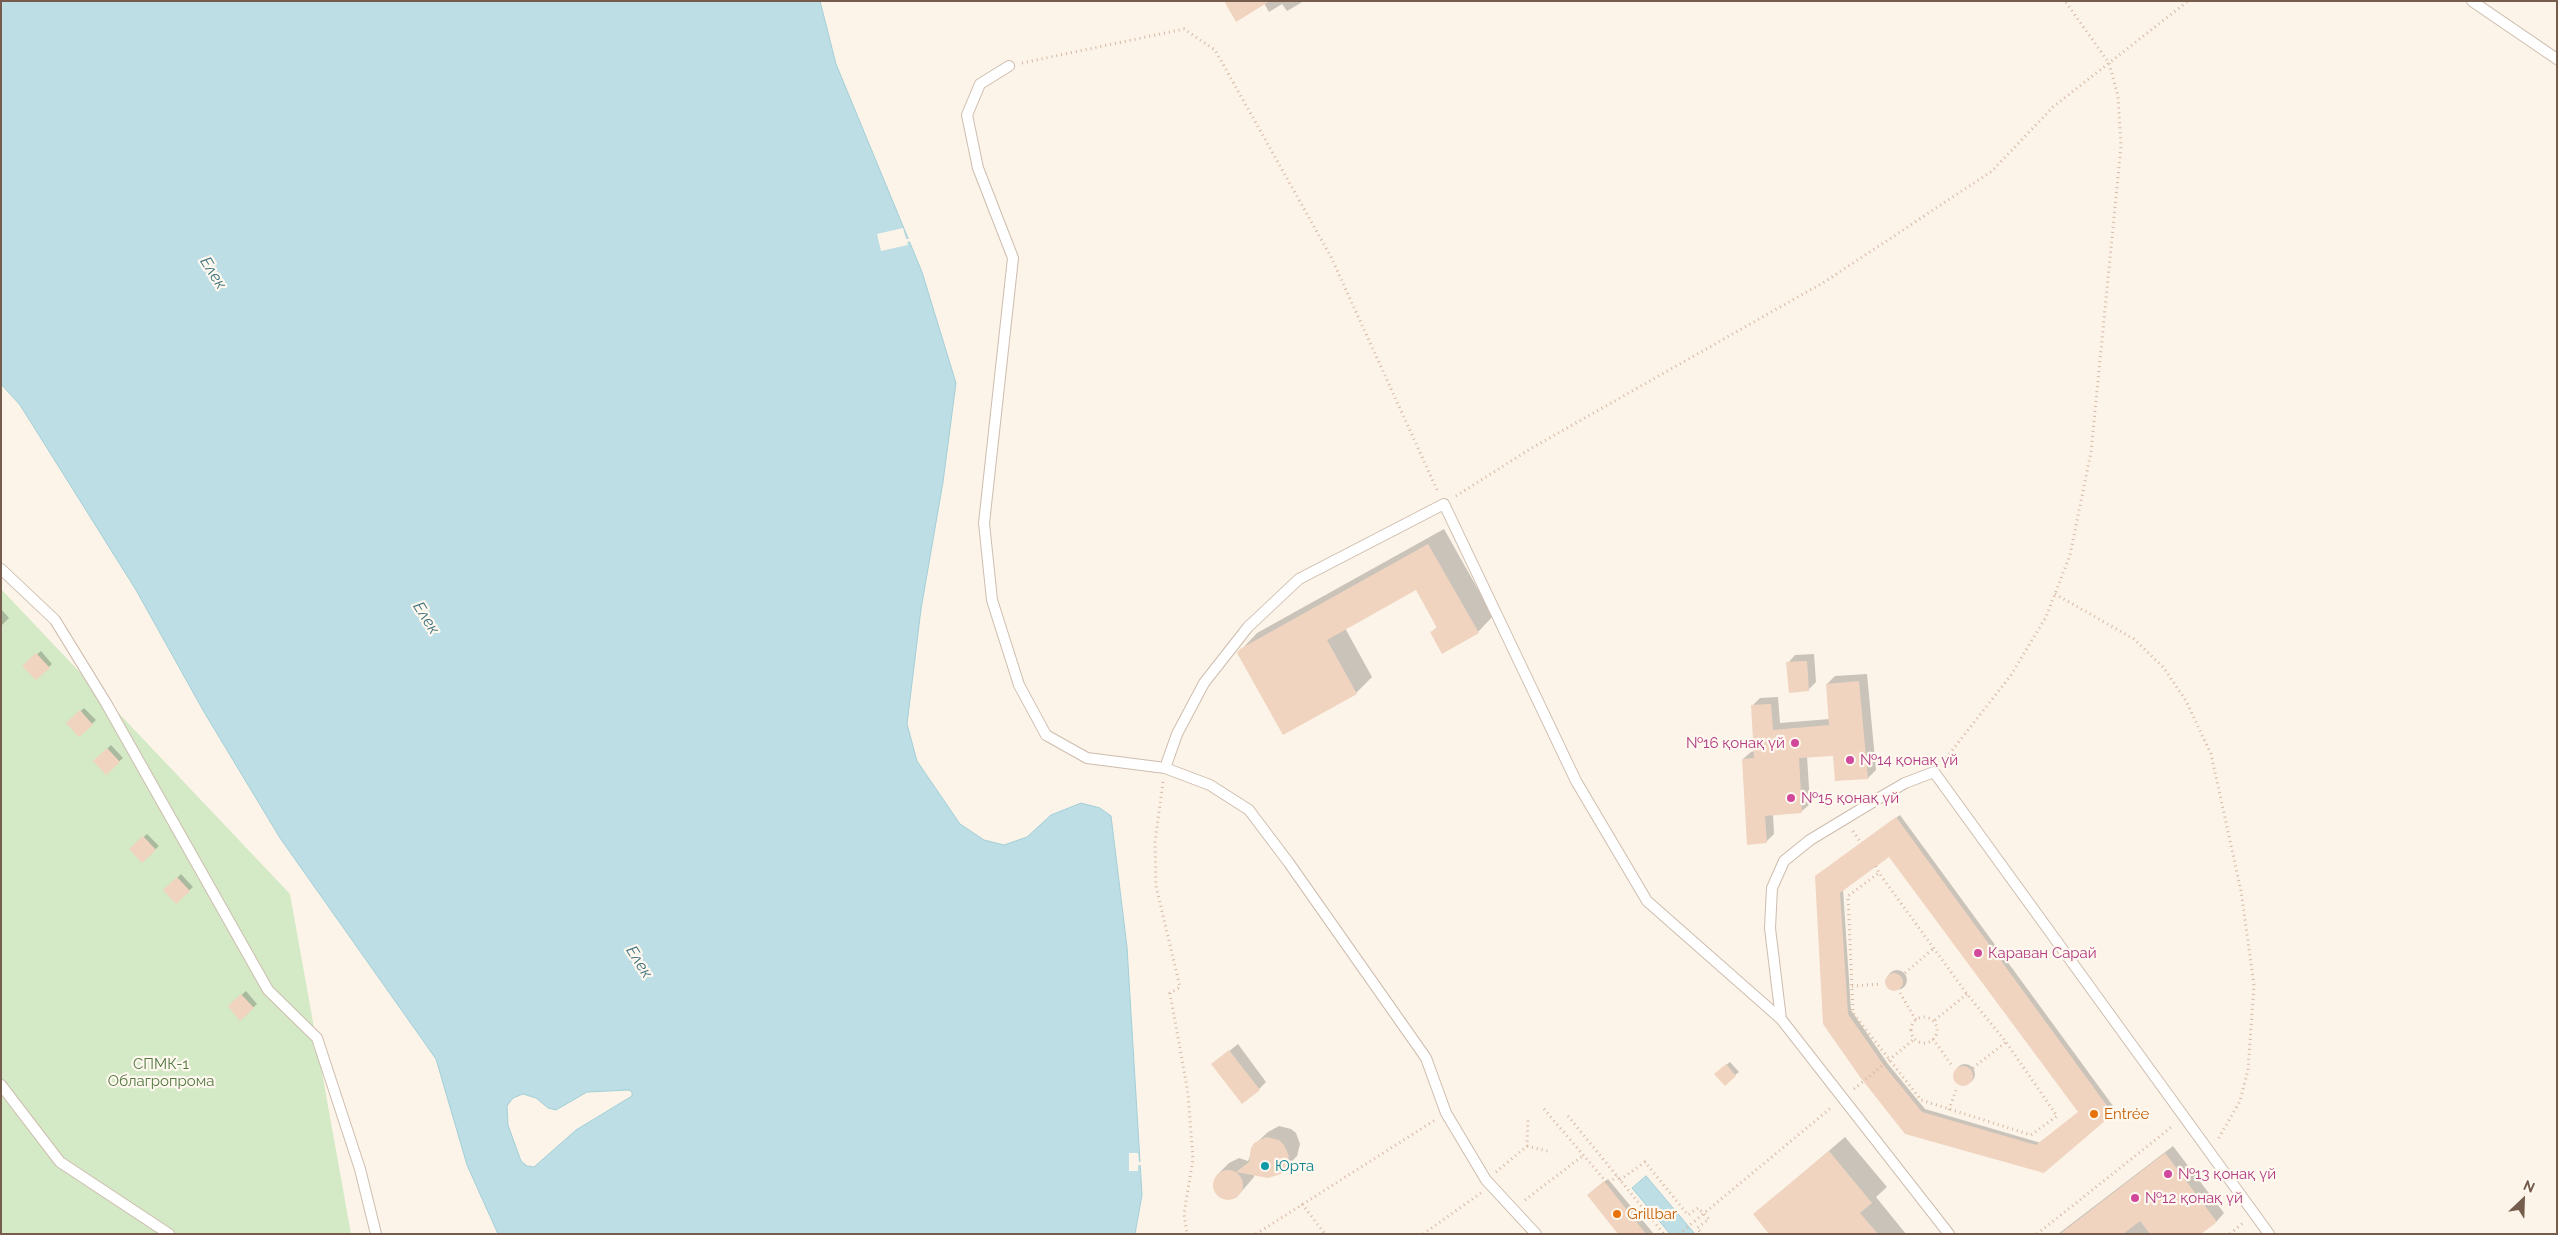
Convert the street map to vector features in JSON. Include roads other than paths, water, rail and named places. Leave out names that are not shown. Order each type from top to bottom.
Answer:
[{"type":"lane","points":[[2472,1],[2557,59]]},
{"type":"lane","points":[[1009,66],[980,84],[967,115],[978,168],[1013,258],[984,523],[992,600],[1019,685],[1046,735],[1087,758],[1165,768],[1210,784],[1249,810],[1289,863],[1426,1058],[1446,1113],[1489,1183],[1536,1234]]},
{"type":"lane","points":[[1165,768],[1177,734],[1204,683],[1248,626],[1299,579],[1444,504],[1576,781],[1647,901],[1781,1019],[1949,1234]]},
{"type":"lane","points":[[1,569],[55,620],[106,702],[268,990],[317,1038],[360,1169],[376,1234]]},
{"type":"lane","points":[[1781,1019],[1770,928],[1772,888],[1784,861],[1810,840],[1881,797],[1905,783],[1934,772],[2269,1234]]},
{"type":"lane","points":[[1,1085],[60,1162],[169,1234]]},
{"type":"water","name":"Елек","points":[[1,1],[820,1],[836,64],[922,272],[956,383],[943,482],[921,609],[907,724],[917,761],[960,824],[984,840],[1004,845],[1027,837],[1051,815],[1081,803],[1100,808],[1111,816],[1127,947],[1142,1195],[1135,1234],[498,1234],[467,1165],[436,1059],[280,838],[204,712],[136,590],[20,405],[1,384]],"holes":[[[629,1090],[632,1092],[632,1096],[576,1130],[534,1167],[527,1166],[521,1161],[508,1125],[507,1106],[513,1098],[523,1094],[536,1098],[548,1108],[556,1110],[587,1092]]]},
{"type":"water","points":[[1646,1176],[1695,1234],[1670,1234],[1632,1188]]},
{"type":"place","name":"№16 қонақ үй","points":[[1795,743]]},
{"type":"place","name":"№14 қонақ үй","points":[[1850,760]]},
{"type":"place","name":"№15 қонақ үй","points":[[1791,798]]},
{"type":"place","name":"Караван Сарай","points":[[1978,953]]},
{"type":"place","name":"Entrée","points":[[2094,1114]]},
{"type":"place","name":"Юрта","points":[[1265,1166]]},
{"type":"place","name":"№13 қонақ үй","points":[[2168,1174]]},
{"type":"place","name":"№12 қонақ үй","points":[[2135,1198]]},
{"type":"place","name":"Grillbar","points":[[1617,1214]]},
{"type":"park label","name":"СПМК-1 Облагропрома","points":[[161,1072]]}]
